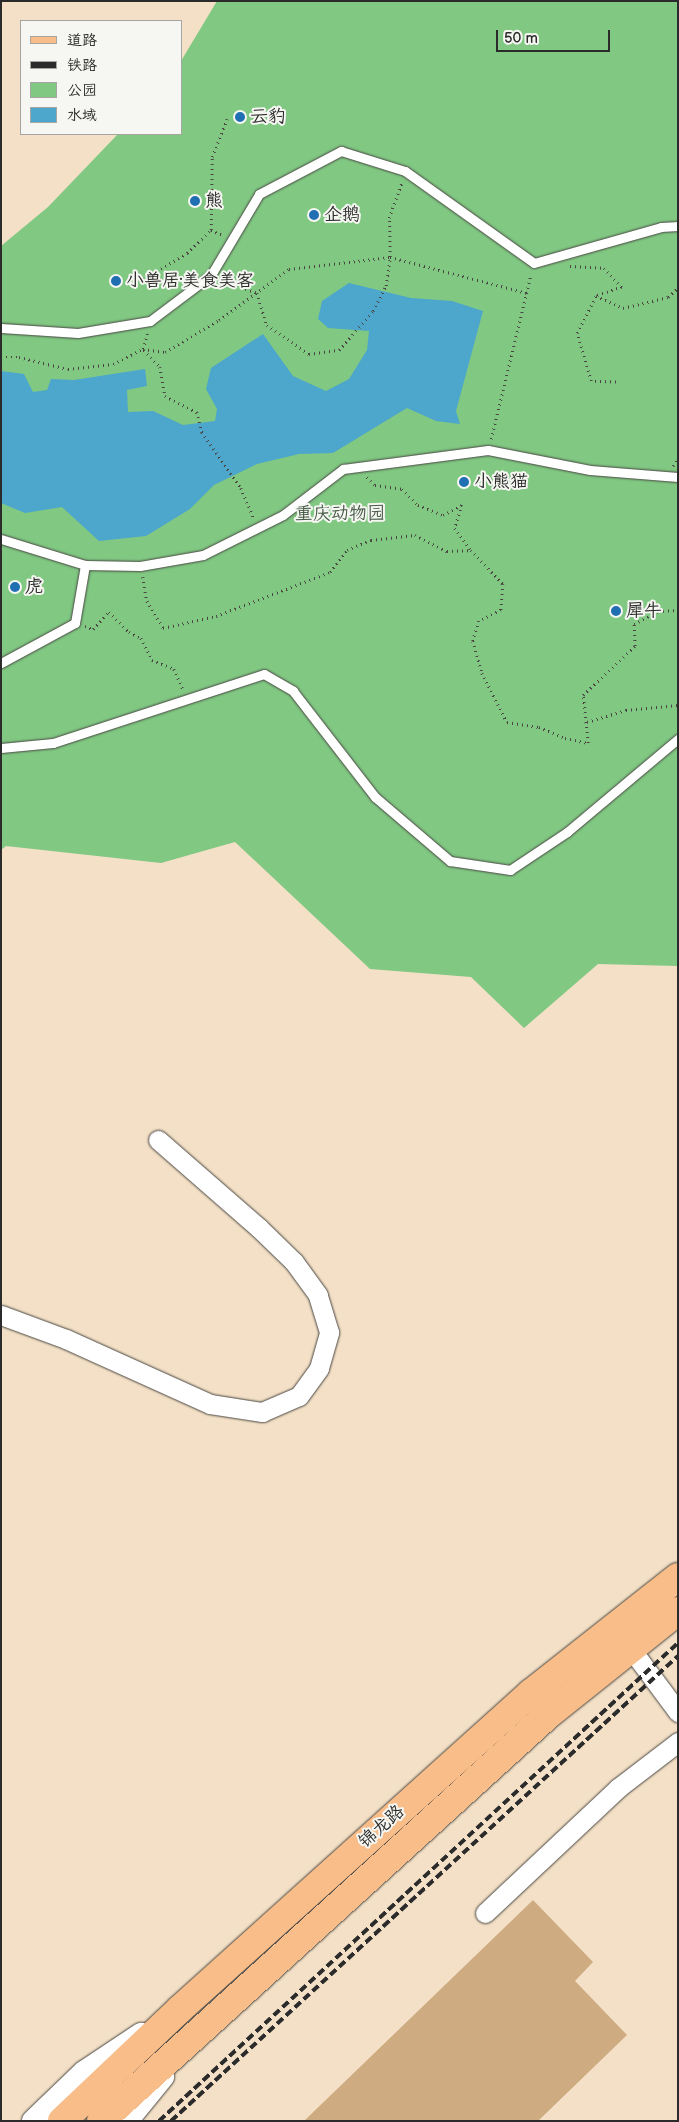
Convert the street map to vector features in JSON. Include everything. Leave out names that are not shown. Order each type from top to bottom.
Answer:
[{"type":"main road","name":"锦龙路","points":[[62,2121],[180,2009],[531,1694],[678,1577]]},
{"type":"main road","name":"锦龙路","points":[[113,2117],[201,2031],[549,1714],[678,1611]]},
{"type":"street","points":[[1,1315],[66,1339],[210,1404],[262,1412],[299,1396],[319,1368],[329,1332],[318,1295],[294,1262],[158,1140]]},
{"type":"street","points":[[631,1649],[678,1712]]},
{"type":"street","points":[[485,1913],[618,1788],[678,1742]]},
{"type":"street","points":[[33,2121],[84,2072],[180,2009]]},
{"type":"lane","points":[[1,328],[78,333],[150,321],[211,275],[260,194],[341,151],[405,171],[534,263],[662,227],[678,226]]},
{"type":"lane","points":[[1,539],[85,565],[140,566],[203,555],[283,515],[343,470],[488,450],[590,470],[678,477]]},
{"type":"lane","points":[[1,663],[75,622],[85,565]]},
{"type":"lane","points":[[1,748],[53,743],[264,674],[294,691],[375,797],[450,861],[510,870],[567,832],[678,739]]},
{"type":"path","points":[[135,284],[187,253],[211,230],[212,157],[226,119]]},
{"type":"path","points":[[257,293],[267,325],[308,354],[339,350],[373,311],[386,286],[390,257],[389,218],[405,171]]},
{"type":"path","points":[[211,230],[232,240]]},
{"type":"path","points":[[1,356],[18,357],[68,369],[113,364],[143,349],[165,352],[257,293],[289,269],[390,257],[527,293]]},
{"type":"path","points":[[488,450],[534,263],[604,268],[622,287],[596,296],[577,333],[591,381],[616,382]]},
{"type":"path","points":[[211,275],[257,293]]},
{"type":"path","points":[[596,296],[623,308],[668,297],[678,288]]},
{"type":"path","points":[[143,349],[160,367],[166,396],[197,412],[202,432],[241,488],[259,527]]},
{"type":"path","points":[[357,468],[375,485],[402,489],[418,505],[443,515],[462,505],[455,528],[471,550],[503,584],[501,610],[479,622],[473,641],[482,673],[507,722],[538,727],[565,738],[588,743],[583,695],[635,646],[634,624],[658,611],[678,610]]},
{"type":"path","points":[[140,566],[147,601],[163,628],[216,616],[330,572],[347,550],[371,540],[414,534],[447,551],[471,550]]},
{"type":"path","points":[[75,622],[93,629],[109,612],[129,632],[140,638],[152,660],[174,669],[187,699]]},
{"type":"path","points":[[586,722],[626,710],[678,705]]},
{"type":"green space","name":"重庆动物园","points":[[217,1],[678,1],[678,966],[598,964],[524,1028],[471,977],[370,969],[235,842],[161,863],[6,846],[1,850],[1,246],[48,207],[117,135],[182,135],[182,59]]},
{"type":"water","points":[[349,283],[411,298],[452,301],[483,311],[456,411],[460,424],[436,421],[407,408],[333,453],[299,454],[257,464],[214,485],[190,509],[146,536],[99,541],[62,507],[25,513],[1,503],[1,371],[24,374],[33,392],[47,390],[51,379],[74,380],[145,369],[147,386],[127,390],[128,412],[153,411],[183,425],[215,421],[217,409],[206,389],[211,368],[263,334],[293,376],[326,391],[349,379],[367,350],[369,331],[328,328],[318,319],[322,301]]},
{"type":"building","points":[[533,1900],[593,1962],[575,1981],[627,2035],[538,2121],[304,2121]]},
{"type":"railway","points":[[159,2121],[678,1643]]},
{"type":"railway","points":[[171,2121],[678,1656]]},
{"type":"place","name":"云豹","points":[[240,117]]},
{"type":"place","name":"熊","points":[[195,201]]},
{"type":"place","name":"企鹅","points":[[314,215]]},
{"type":"place","name":"小兽居·美食美客","points":[[116,281]]},
{"type":"place","name":"小熊猫","points":[[464,482]]},
{"type":"place","name":"虎","points":[[15,587]]},
{"type":"place","name":"犀牛","points":[[616,611]]}]
